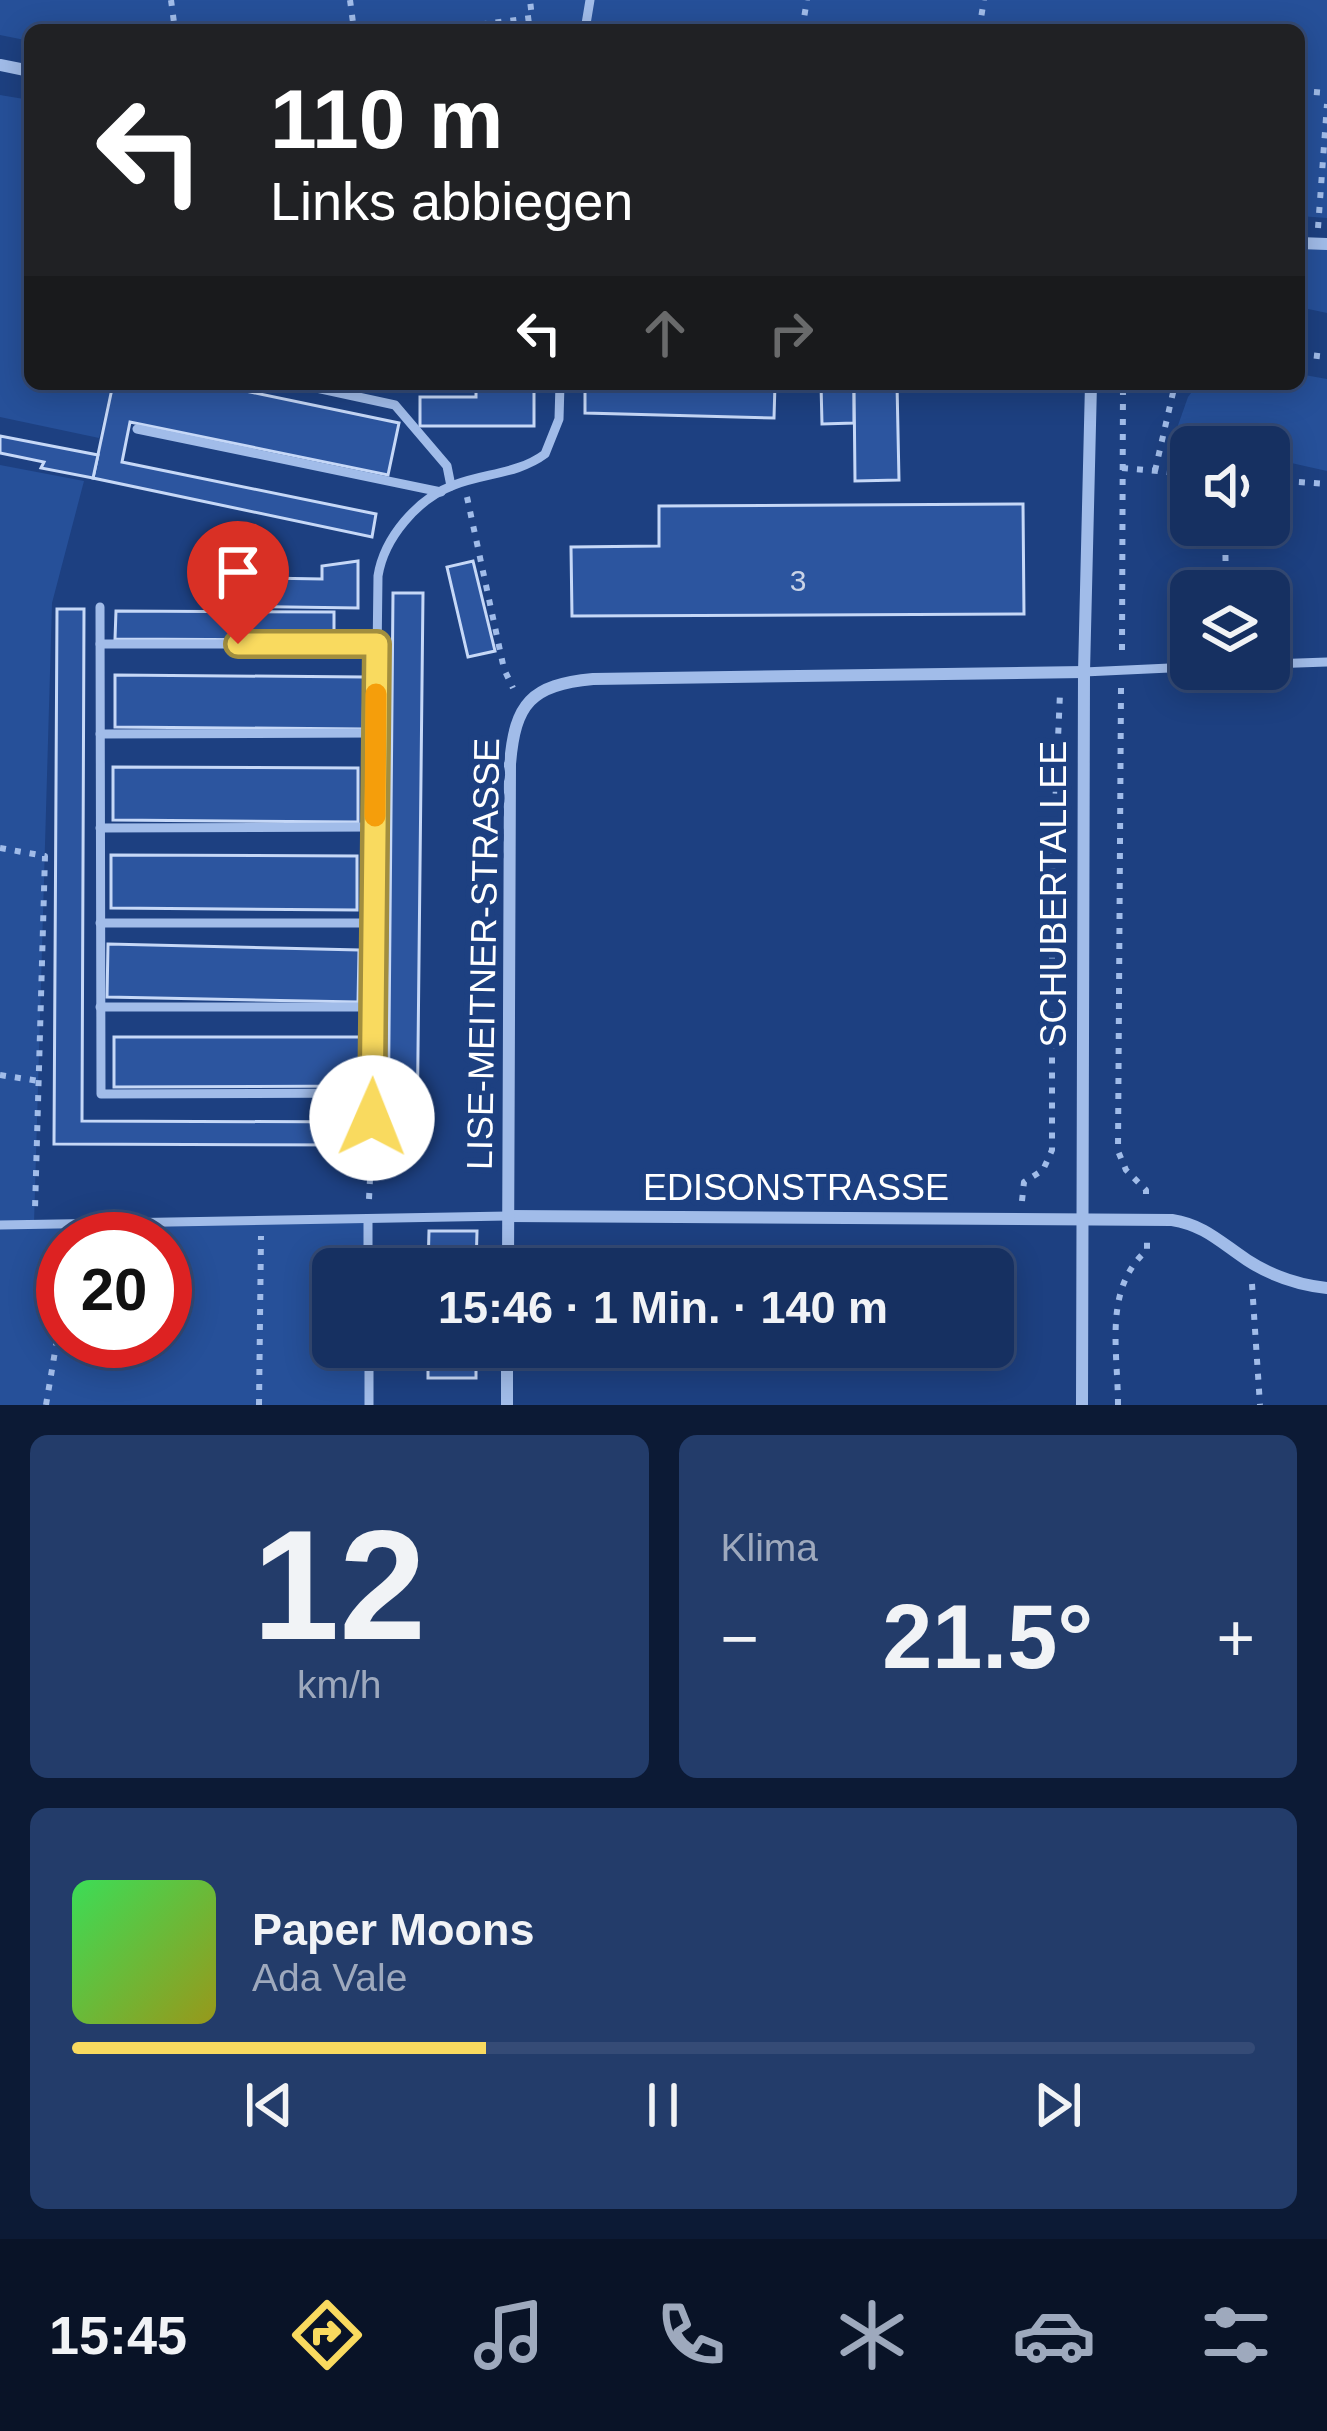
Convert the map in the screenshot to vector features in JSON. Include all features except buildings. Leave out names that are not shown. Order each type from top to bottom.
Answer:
[{"type":"street","name":"SCHUBERTALLEE","points":[[1082,1405],[1084,672],[1091,390]]},
{"type":"street","name":"LISE-MEITNER-STRASSE","points":[[508,1248],[510,764],[513,730],[523,707],[538,692],[556,684],[593,679],[1084,672]]},
{"type":"street","name":"EDISONSTRASSE","points":[[508,1216],[1083,1219],[1198,1224],[1275,1275],[1327,1288]]},
{"type":"street","points":[[507,1368],[507,1405]]},
{"type":"lane","points":[[326,390],[395,405],[446,466],[446,489]]},
{"type":"lane","points":[[371,1143],[382,551],[400,527],[446,489],[516,469],[545,454],[560,418],[560,390]]},
{"type":"lane","points":[[137,429],[446,489]]},
{"type":"lane","points":[[100,608],[101,1094],[372,1093]]},
{"type":"lane","points":[[100,644],[377,644]]},
{"type":"lane","points":[[1290,663],[1327,662]]},
{"type":"lane","points":[[1084,672],[1170,668]]},
{"type":"lane","points":[[100,734],[376,733]]},
{"type":"lane","points":[[100,828],[375,827]]},
{"type":"lane","points":[[100,923],[374,922]]},
{"type":"lane","points":[[100,1007],[373,1007]]},
{"type":"lane","points":[[0,1225],[508,1216]]},
{"type":"lane","points":[[368,1219],[368,1248]]},
{"type":"lane","points":[[369,1368],[370,1405]]},
{"type":"path","points":[[484,24],[532,18],[530,0]]},
{"type":"path","points":[[1322,244],[1327,104]]},
{"type":"path","points":[[1118,1405],[1117,1292],[1128,1267],[1147,1250],[1146,1190],[1126,1170],[1118,1151],[1123,390]]},
{"type":"path","points":[[1155,471],[1174,390]]},
{"type":"path","points":[[1089,466],[1170,472]]},
{"type":"path","points":[[1290,481],[1327,484]]},
{"type":"path","points":[[464,482],[504,669],[523,707]]},
{"type":"path","points":[[1023,1219],[1021,1189],[1043,1170],[1052,1150],[1053,855],[1060,672]]},
{"type":"path","points":[[0,848],[45,856],[34,1224]]},
{"type":"path","points":[[0,1075],[39,1082]]},
{"type":"path","points":[[368,1219],[371,1143]]},
{"type":"path","points":[[259,1405],[261,1220]]},
{"type":"path","points":[[1251,1263],[1260,1405]]},
{"type":"path","points":[[46,1405],[52,1368]]},
{"type":"shaded area","points":[[0,0],[1327,0],[1327,218],[1305,216],[1305,24],[24,24],[24,40],[0,35]]},
{"type":"shaded area","points":[[0,95],[24,99],[24,390],[111,390],[99,438],[0,417]]},
{"type":"shaded area","points":[[1305,244],[1327,245],[1327,313],[1305,308]]},
{"type":"shaded area","points":[[1305,375],[1327,379],[1327,471],[1290,463],[1290,426],[1178,426],[1193,390],[1305,390]]},
{"type":"shaded area","points":[[0,465],[84,481],[52,603],[34,1224],[36,1368],[192,1368],[192,1222],[368,1220],[368,1248],[312,1248],[312,1368],[369,1368],[369,1405],[0,1405]]},
{"type":"slow traffic","points":[[375,816],[376,694]]},
{"type":"route","points":[[238,644],[377,644],[372,1118]]}]
